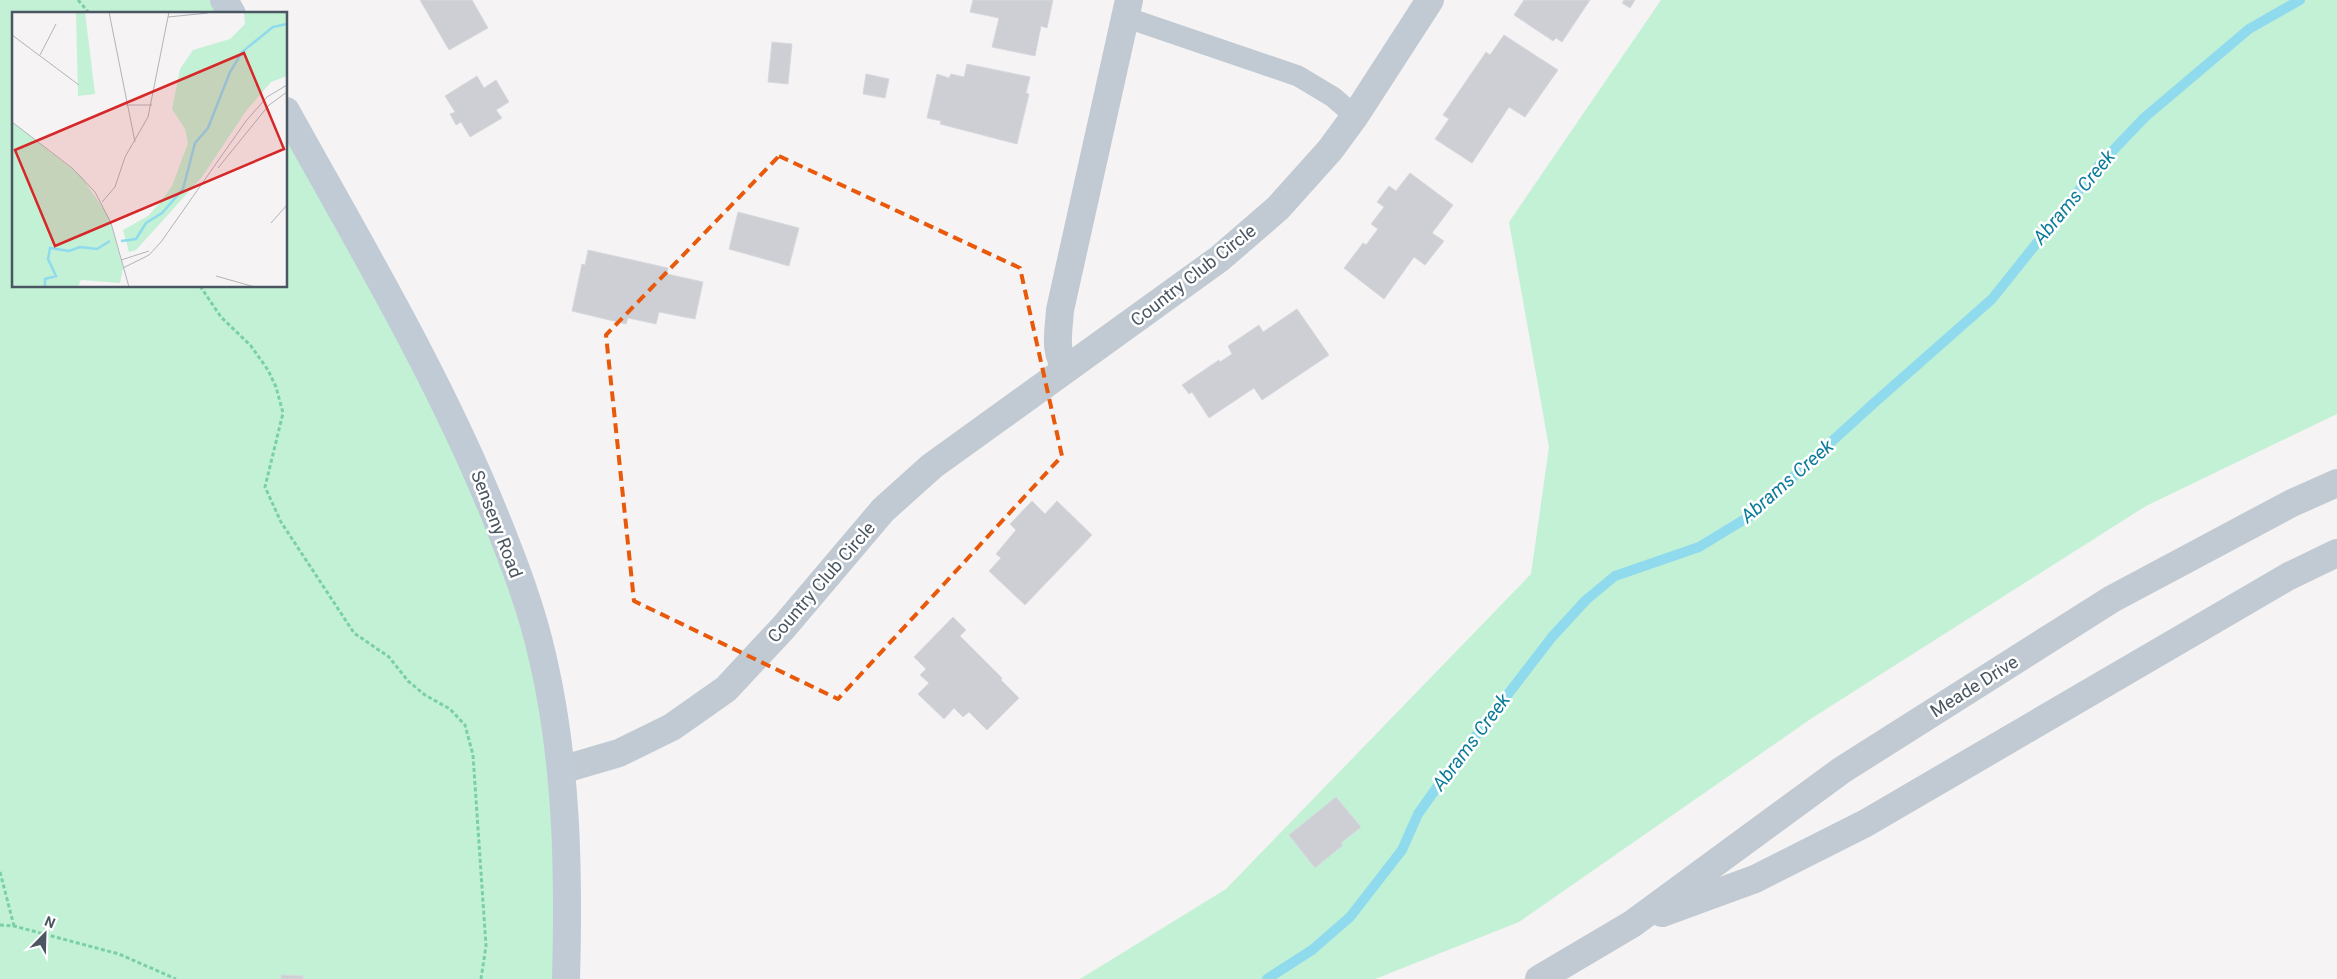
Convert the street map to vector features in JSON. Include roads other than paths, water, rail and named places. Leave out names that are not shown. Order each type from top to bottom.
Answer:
[{"type":"main road","points":[[224,0],[231,12]]},
{"type":"main road","name":"Senseny Road","points":[[288,115],[427,364],[476,467],[506,542],[537,634],[550,693],[562,770],[567,852],[566,979]]},
{"type":"street","name":"Country Club Circle","points":[[562,770],[619,753],[663,731],[726,689],[783,628],[884,510],[932,466],[1219,260],[1278,208],[1330,150],[1355,116],[1430,0]]},
{"type":"street","points":[[1067,368],[1060,362],[1058,347],[1060,310],[1127,9]]},
{"type":"street","name":"Meade Drive","points":[[1539,979],[1632,924],[1842,770],[2112,599],[2292,503],[2337,483]]},
{"type":"street","name":"Meade Drive","points":[[1632,924],[1755,878],[1866,824],[2289,576],[2337,553]]},
{"type":"lane","points":[[1127,9],[1298,76],[1333,97],[1355,116]]},
{"type":"waterway","name":"Abrams Creek","points":[[1267,979],[1312,950],[1350,917],[1402,850],[1418,814],[1445,776],[1552,637],[1586,600],[1615,576],[1699,547],[1750,516],[1992,299],[2100,164],[2145,117],[2249,29],[2300,0]]}]
